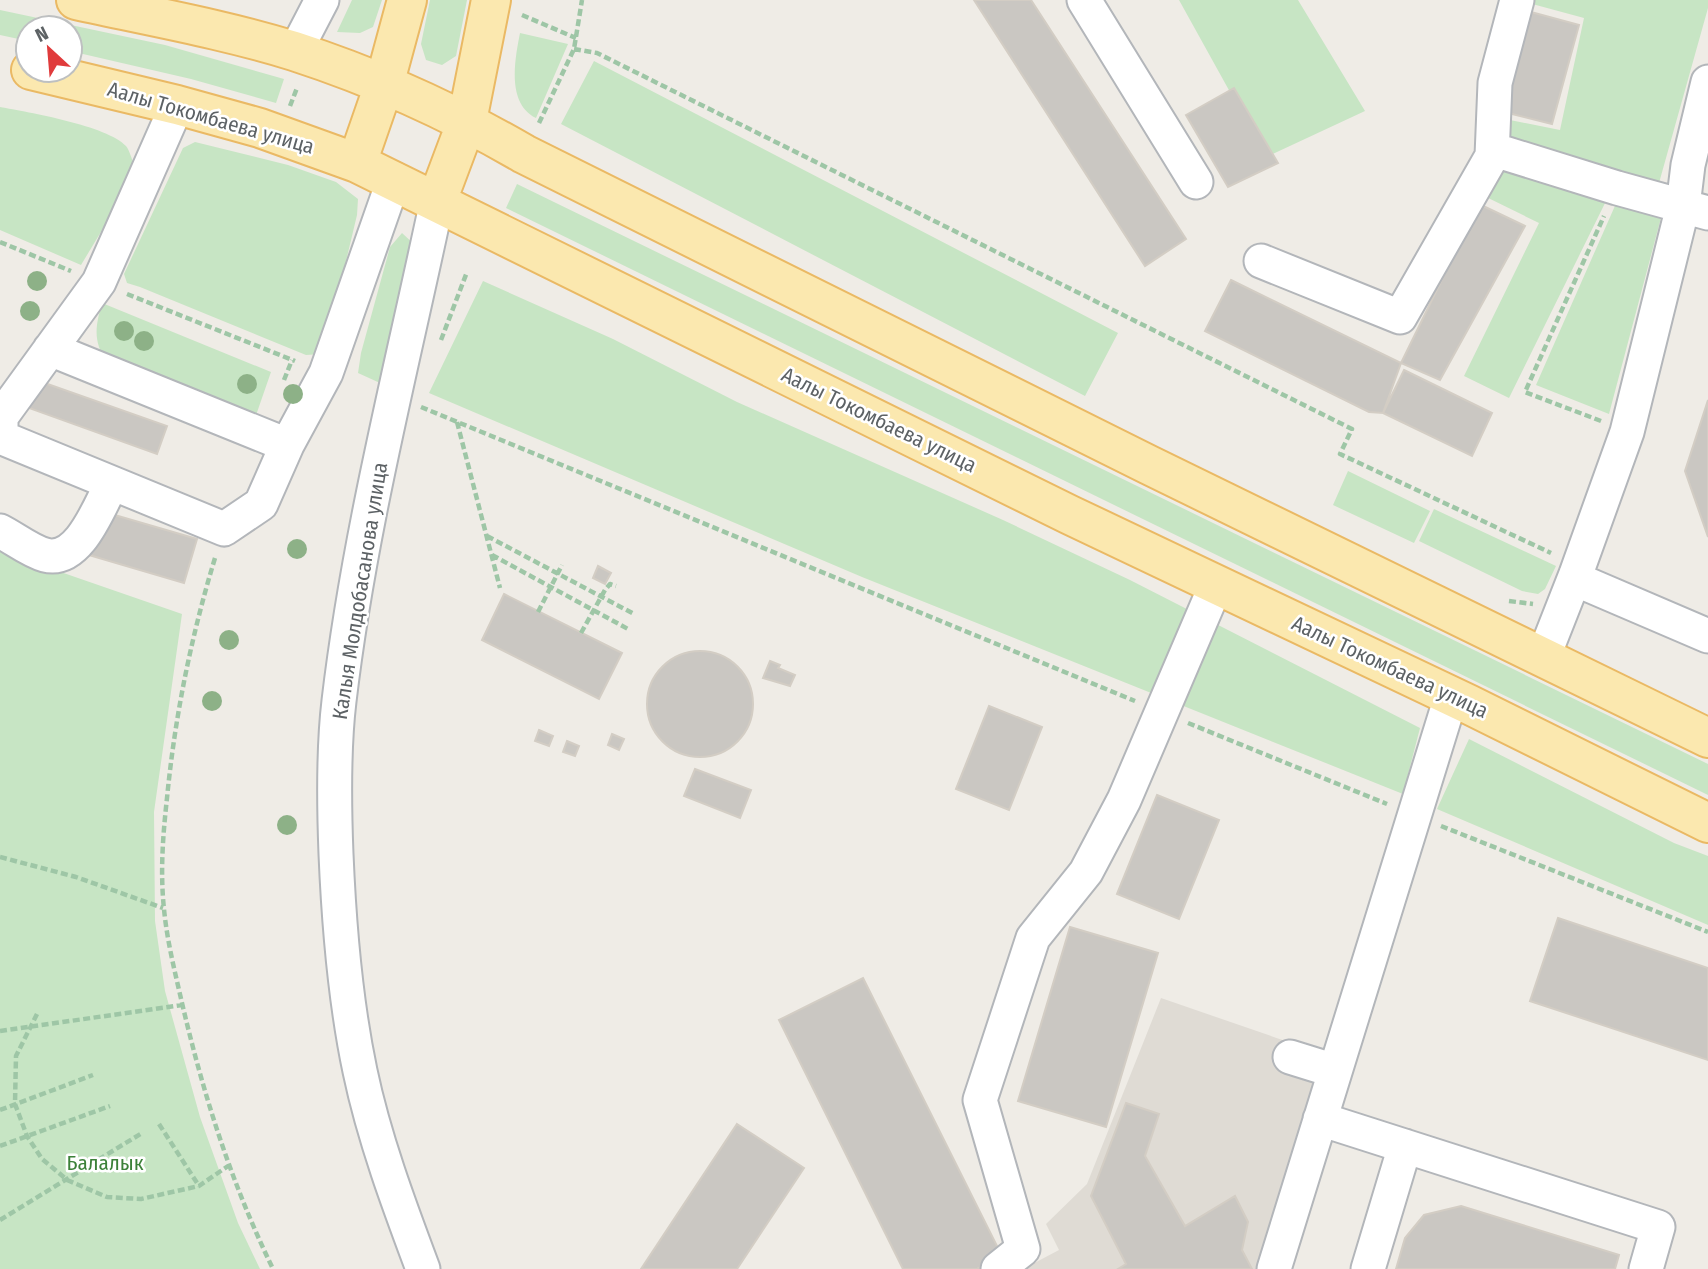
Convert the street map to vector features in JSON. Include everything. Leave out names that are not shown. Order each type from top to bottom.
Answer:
[{"type":"main road","points":[[76,0],[297,68],[384,85],[467,121],[582,183],[1149,466],[1708,738]]},
{"type":"main road","points":[[357,163],[384,85],[407,0]]},
{"type":"main road","points":[[437,201],[507,7]]},
{"type":"main road","name":"Аалы Токомбаева улица","points":[[84,83],[274,132],[394,179],[1070,514],[1708,822]]},
{"type":"street","points":[[297,68],[323,0]]},
{"type":"street","points":[[1084,0],[1196,182]]},
{"type":"street","points":[[1261,261],[1400,317],[1492,156],[1495,83],[1517,0]]},
{"type":"street","points":[[1543,658],[1576,577],[1628,432],[1695,210],[1708,82]]},
{"type":"street","points":[[177,105],[99,282],[1,417],[0,431],[5,439],[224,529],[261,504],[286,445],[326,373],[394,179]]},
{"type":"street","points":[[1492,156],[1501,152],[1695,210]]},
{"type":"street","name":"Калыя Молдобасанова улица","points":[[423,1269],[386,1164],[360,1072],[338,907],[334,797],[339,702],[358,573],[437,201]]},
{"type":"street","points":[[50,349],[286,445]]},
{"type":"street","points":[[0,531],[45,555],[62,555],[77,546],[112,483]]},
{"type":"street","points":[[1576,577],[1708,636]]},
{"type":"street","points":[[998,1269],[1023,1249],[980,1100],[1033,938],[1086,873],[1124,800],[1216,584]]},
{"type":"street","points":[[1274,1269],[1451,697]]},
{"type":"street","points":[[1290,1057],[1335,1071]]},
{"type":"street","points":[[1320,1119],[1658,1227],[1646,1269]]},
{"type":"street","points":[[1368,1269],[1405,1146]]},
{"type":"path","points":[[538,124],[574,49],[582,0]]},
{"type":"path","points":[[507,7],[576,38]]},
{"type":"path","points":[[574,49],[597,53],[1352,429],[1340,454],[1561,558],[1576,577]]},
{"type":"path","points":[[290,107],[297,68]]},
{"type":"path","points":[[1617,188],[1525,392],[1628,432]]},
{"type":"path","points":[[0,243],[326,373]]},
{"type":"path","points":[[282,385],[292,360]]},
{"type":"path","points":[[416,405],[1414,816],[1708,932]]},
{"type":"path","points":[[457,421],[500,588]]},
{"type":"path","points":[[224,529],[184,673],[170,763],[163,839],[163,908],[193,1051],[228,1166],[273,1269]]},
{"type":"path","points":[[486,536],[634,614]]},
{"type":"path","points":[[491,554],[628,629]]},
{"type":"path","points":[[538,612],[562,565]]},
{"type":"path","points":[[581,633],[600,597],[610,584],[616,586]]},
{"type":"path","points":[[0,857],[76,877],[163,908]]},
{"type":"path","points":[[0,1031],[182,1005]]},
{"type":"path","points":[[37,1014],[16,1056],[15,1104],[19,1120],[42,1159],[67,1180],[107,1197],[141,1199],[199,1186],[228,1166]]},
{"type":"path","points":[[0,1110],[93,1075]]},
{"type":"path","points":[[0,1146],[110,1106]]},
{"type":"path","points":[[159,1124],[199,1186]]},
{"type":"path","points":[[0,1220],[142,1133]]},
{"type":"shaded area","points":[[1161,998],[1326,1055],[1261,1269],[1023,1269],[1059,1250],[1046,1224],[1087,1184]]},
{"type":"green space","points":[[352,0],[382,0],[373,27],[360,33],[337,32]]},
{"type":"green space","points":[[430,0],[467,0],[456,56],[442,65],[426,60],[421,44]]},
{"type":"green space","points":[[1179,0],[1298,0],[1365,111],[1266,157]]},
{"type":"green space","points":[[1518,0],[1708,0],[1659,183],[1501,147],[1505,119],[1560,130],[1584,18]]},
{"type":"green space","points":[[0,10],[19,14],[14,14],[14,38],[0,35]]},
{"type":"green space","points":[[84,28],[165,45],[284,79],[276,103],[191,79],[84,54]]},
{"type":"green space","points":[[520,33],[568,44],[536,118],[526,111],[516,91],[515,67]]},
{"type":"green space","points":[[594,61],[1118,333],[1085,396],[561,124]]},
{"type":"green space","points":[[0,107],[86,126],[117,139],[129,151],[135,166],[128,187],[81,265],[0,230]]},
{"type":"green space","points":[[195,142],[288,165],[336,182],[358,199],[357,215],[322,354],[306,355],[127,283],[124,274],[183,148]]},
{"type":"green space","points":[[1501,152],[1608,197],[1509,398],[1464,376],[1539,223],[1480,194]]},
{"type":"green space","points":[[517,184],[1708,764],[1708,795],[506,208]]},
{"type":"green space","points":[[1618,199],[1662,214],[1609,414],[1536,385]]},
{"type":"green space","points":[[402,233],[416,246],[392,381],[380,383],[358,373],[390,247]]},
{"type":"green space","points":[[483,281],[613,339],[737,402],[1003,520],[1130,580],[1420,728],[1403,794],[862,577],[429,393]]},
{"type":"green space","points":[[102,303],[271,372],[254,421],[107,363],[97,341]]},
{"type":"green space","points":[[1348,471],[1430,511],[1414,543],[1333,505]]},
{"type":"green space","points":[[1434,509],[1556,566],[1545,589],[1538,594],[1522,591],[1419,541]]},
{"type":"green space","name":"Балалык","points":[[0,551],[182,614],[154,812],[155,921],[165,991],[200,1117],[238,1223],[260,1269],[0,1269]]},
{"type":"green space","points":[[1469,739],[1674,843],[1708,856],[1708,925],[1437,809]]},
{"type":"building","points":[[974,0],[1031,0],[1186,239],[1145,266]]},
{"type":"building","points":[[1531,12],[1579,25],[1552,124],[1504,112]]},
{"type":"building","points":[[1234,88],[1278,163],[1228,187],[1186,115]]},
{"type":"building","points":[[1479,204],[1525,226],[1440,380],[1401,363]]},
{"type":"building","points":[[1231,280],[1401,363],[1383,413],[1369,412],[1205,331]]},
{"type":"building","points":[[1404,370],[1492,413],[1472,456],[1383,413]]},
{"type":"building","points":[[39,381],[167,426],[157,454],[29,408]]},
{"type":"building","points":[[1708,400],[1708,537],[1685,471]]},
{"type":"building","points":[[101,511],[197,539],[184,583],[89,555]]},
{"type":"building","points":[[598,566],[611,573],[605,584],[593,578]]},
{"type":"building","points":[[504,594],[622,653],[599,699],[482,640]]},
{"type":"building","points":[[700,651],[720,655],[738,666],[749,684],[753,704],[749,724],[738,742],[720,753],[700,757],[680,753],[662,742],[651,724],[647,704],[651,684],[662,666],[680,655]]},
{"type":"building","points":[[770,661],[780,665],[778,668],[795,675],[790,686],[763,678]]},
{"type":"building","points":[[989,706],[1042,727],[1009,810],[956,789]]},
{"type":"building","points":[[539,730],[553,736],[549,746],[535,741]]},
{"type":"building","points":[[612,734],[624,739],[619,750],[608,745]]},
{"type":"building","points":[[567,741],[579,746],[575,756],[563,752]]},
{"type":"building","points":[[695,769],[751,790],[740,818],[684,796]]},
{"type":"building","points":[[1157,795],[1219,820],[1179,919],[1117,894]]},
{"type":"building","points":[[1558,918],[1708,968],[1708,1060],[1530,1001]]},
{"type":"building","points":[[1070,927],[1158,953],[1106,1127],[1018,1101]]},
{"type":"building","points":[[863,978],[1002,1256],[977,1269],[903,1269],[779,1020]]},
{"type":"building","points":[[1126,1103],[1159,1114],[1145,1156],[1185,1226],[1235,1196],[1248,1222],[1242,1250],[1252,1269],[1118,1269],[1126,1264],[1091,1196]]},
{"type":"building","points":[[737,1124],[804,1168],[737,1269],[641,1269]]},
{"type":"building","points":[[1461,1206],[1619,1255],[1615,1269],[1396,1269],[1405,1238],[1424,1215]]}]
